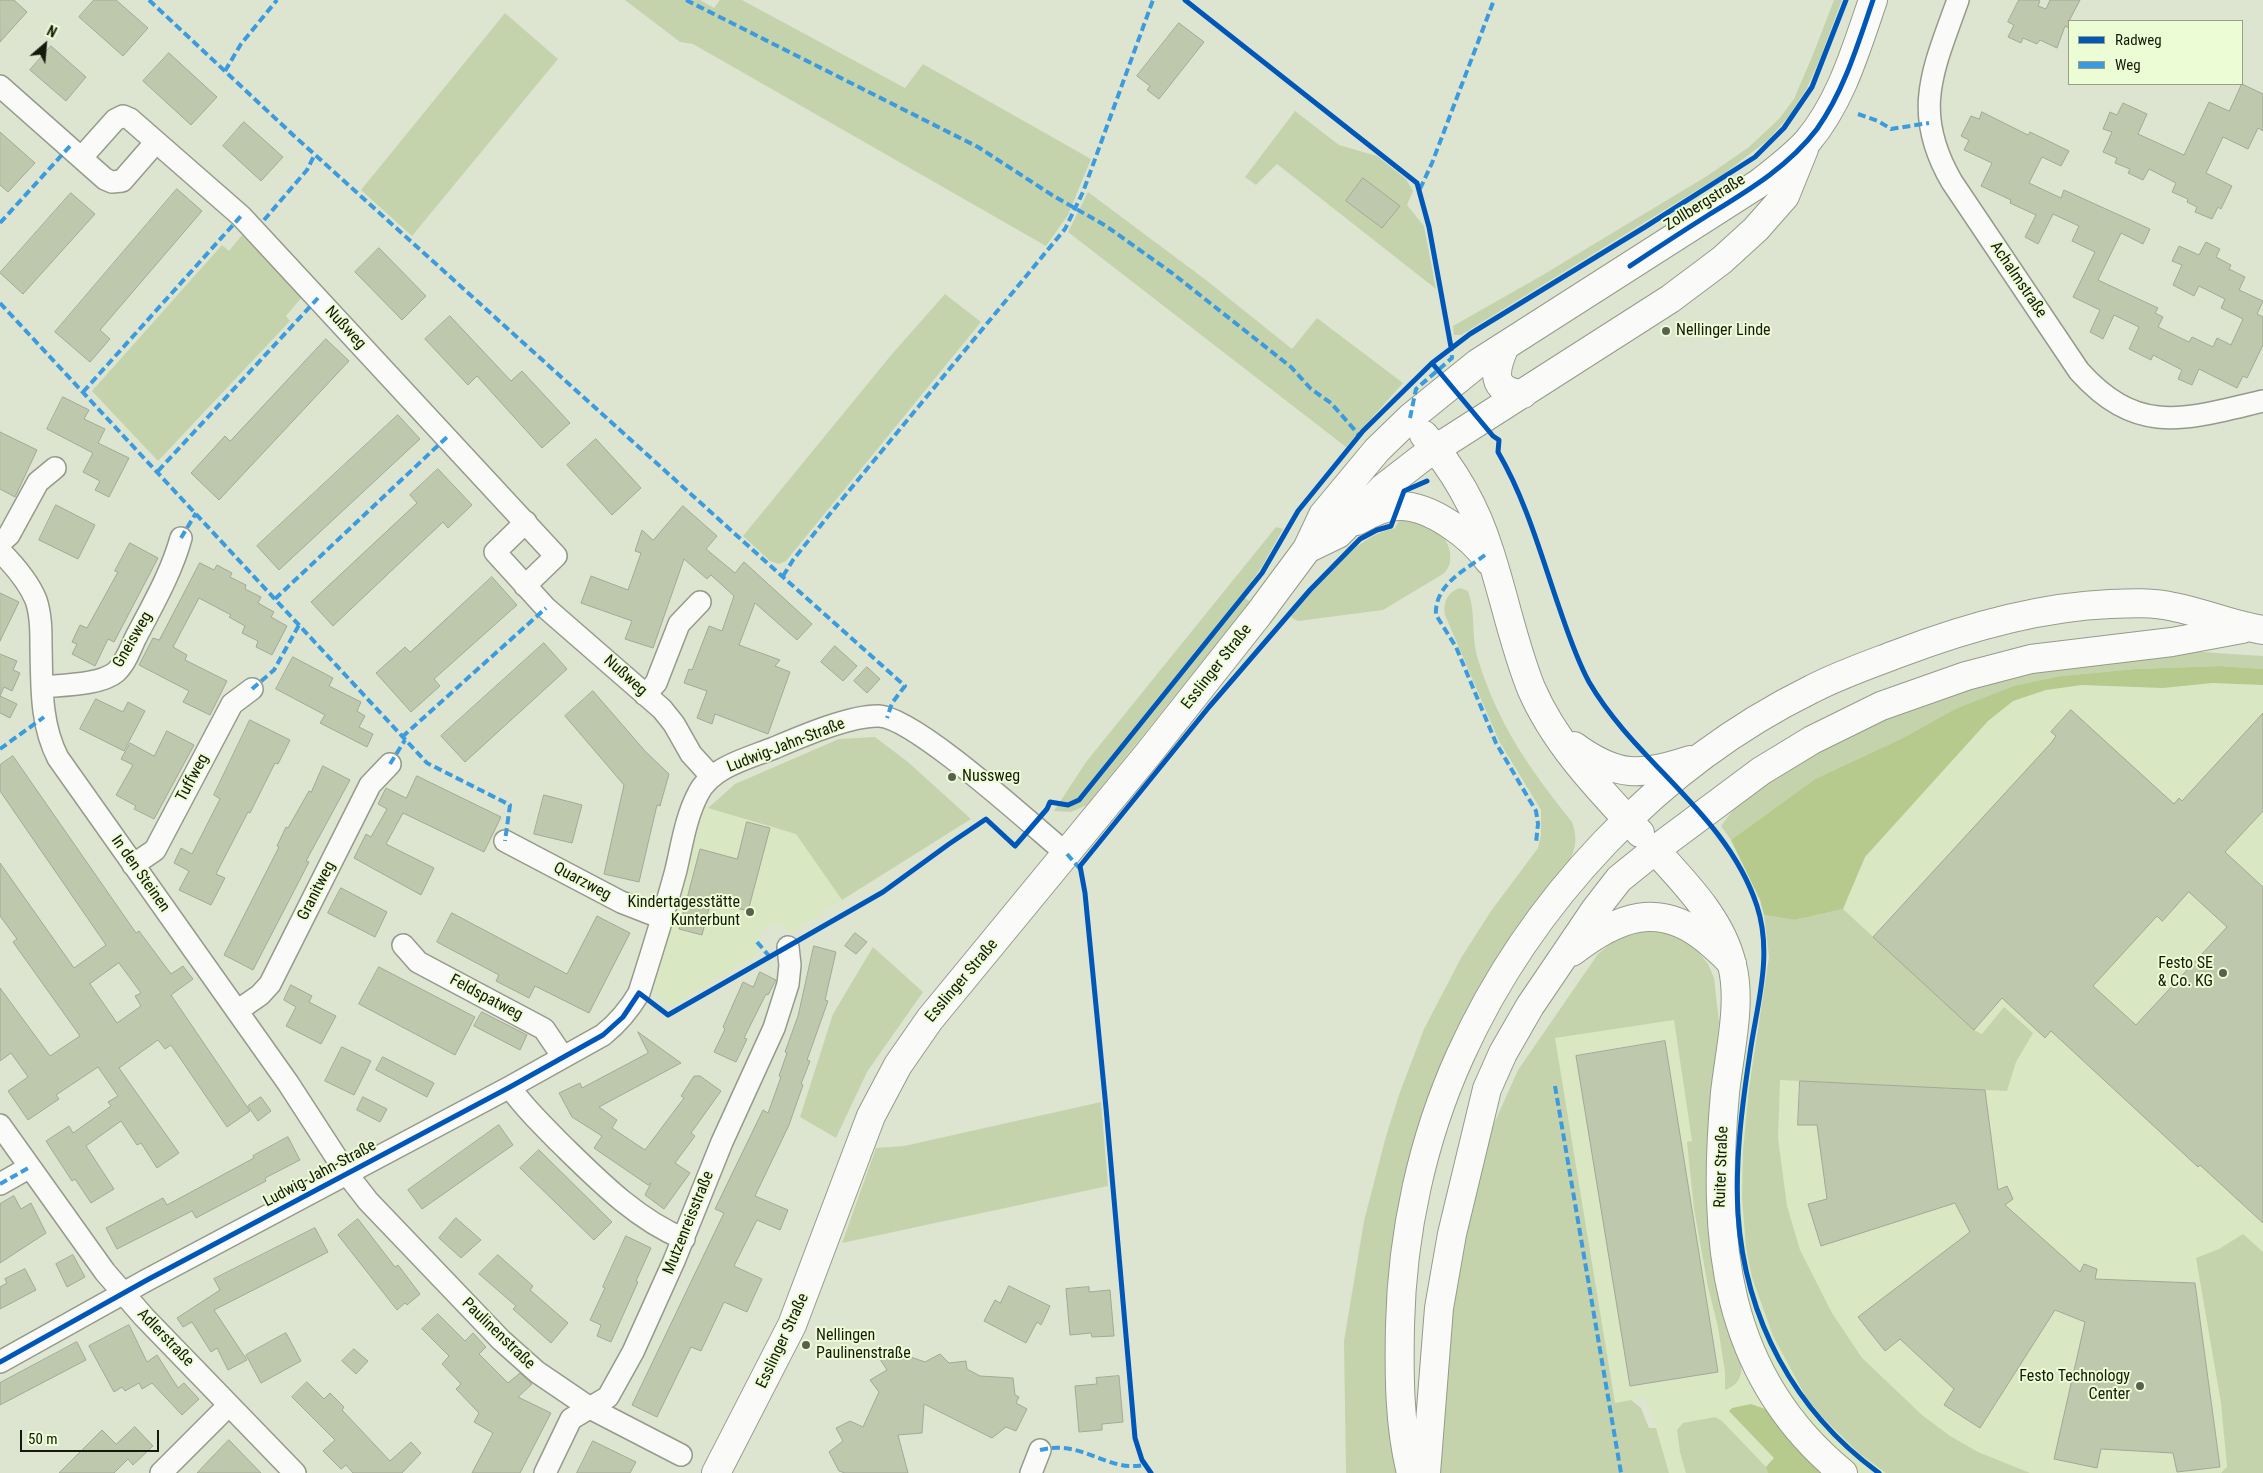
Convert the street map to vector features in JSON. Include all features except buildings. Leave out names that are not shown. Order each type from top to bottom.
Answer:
[{"type":"main road","name":"Zollbergstraße","points":[[1410,418],[1478,363],[1758,184],[1784,164],[1806,142],[1833,102],[1852,60],[1873,0]]},
{"type":"main road","name":"Zollbergstraße","points":[[1436,448],[1670,299],[1722,260],[1756,229],[1785,196],[1806,142]]},
{"type":"main road","points":[[1505,346],[1497,376],[1498,385],[1505,391],[1523,394]]},
{"type":"main road","name":"Ruiter Straße","points":[[1410,418],[1436,448],[1452,471],[1476,515],[1495,568],[1524,668],[1542,709],[1555,731],[1586,773],[1702,906],[1720,935],[1732,964],[1735,1000],[1722,1136],[1720,1193],[1721,1230],[1732,1295],[1746,1339],[1773,1393],[1801,1432],[1843,1473]]},
{"type":"main road","name":"Esslinger Straße","points":[[716,1473],[792,1325],[816,1265],[862,1136],[889,1081],[930,1019],[1178,716],[1307,549],[1323,515],[1354,475],[1410,418]]},
{"type":"main road","name":"Esslinger Straße","points":[[1307,549],[1333,537],[1348,525],[1383,488],[1436,448]]},
{"type":"main road","points":[[1348,525],[1389,507],[1399,506],[1417,509],[1432,515],[1465,535],[1481,550],[1495,568]]},
{"type":"main road","points":[[1411,1473],[1404,1440],[1401,1406],[1400,1340],[1402,1276],[1416,1194],[1437,1114],[1465,1046],[1490,997],[1516,955],[1575,877],[1628,820],[1663,788],[1708,753],[1752,724],[1816,687],[1906,651],[1992,622],[2107,604],[2149,604],[2173,606],[2256,629]]},
{"type":"main road","points":[[1426,1473],[1439,1308],[1452,1234],[1487,1089],[1503,1054],[1530,1006],[1595,910],[1619,879],[1746,781],[1789,753],[1854,718],[1919,691],[1966,676],[2031,659],[2172,642],[2256,629]]},
{"type":"main road","points":[[1555,731],[1593,760],[1619,770],[1633,772],[1658,769],[1708,753]]},
{"type":"main road","points":[[1558,965],[1574,951],[1604,931],[1629,919],[1649,916],[1668,918],[1689,927],[1722,952],[1732,964]]},
{"type":"street","name":"Achalmstraße","points":[[1958,0],[1930,88],[1928,111],[1932,137],[1943,167],[1952,182],[2079,371],[2102,395],[2116,404],[2154,417],[2196,415],[2263,401]]},
{"type":"street","points":[[0,86],[105,179],[112,182],[122,182],[156,142]]},
{"type":"street","name":"Nußweg","points":[[82,157],[115,120],[123,116],[130,119],[246,222],[556,556],[525,586]]},
{"type":"street","points":[[0,543],[9,535],[38,482],[55,468]]},
{"type":"street","name":"Nußweg","points":[[526,522],[495,552],[546,608],[668,717],[691,754],[712,777]]},
{"type":"street","name":"Gneisweg","points":[[42,687],[105,678],[116,672],[123,664],[152,608],[174,560],[181,538]]},
{"type":"street","name":"In den Steinen","points":[[0,551],[19,573],[36,600],[40,622],[44,717],[49,740],[58,758],[288,1083],[347,1174]]},
{"type":"street","points":[[645,695],[656,683],[679,624],[700,602]]},
{"type":"street","name":"Tuffweg","points":[[133,865],[155,850],[232,704],[252,689]]},
{"type":"street","name":"Ludwig-Jahn-Straße","points":[[0,1362],[146,1280],[510,1087],[603,1035],[615,1026],[631,1007],[639,993],[662,918],[682,839],[695,800],[704,784],[731,765],[799,738],[859,719],[882,717],[912,730],[932,744],[1066,854]]},
{"type":"street","name":"Granitweg","points":[[236,1011],[260,995],[270,984],[370,785],[390,764]]},
{"type":"street","name":"Quarzweg","points":[[505,841],[621,902],[662,918]]},
{"type":"street","name":"Feldspatweg","points":[[403,945],[418,962],[544,1029],[563,1057]]},
{"type":"street","name":"Mutzenreisstraße","points":[[545,1473],[571,1419],[608,1397],[625,1366],[684,1239],[712,1165],[777,1019],[788,984],[790,965],[788,948]]},
{"type":"street","points":[[510,1087],[520,1102],[587,1169],[640,1214],[671,1234],[684,1239]]},
{"type":"street","name":"Adlerstraße","points":[[0,1125],[105,1272],[123,1294],[295,1473]]},
{"type":"street","points":[[0,1184],[30,1167]]},
{"type":"street","name":"Paulinenstraße","points":[[347,1174],[368,1201],[502,1340],[537,1372],[590,1408],[681,1455]]},
{"type":"street","points":[[161,1473],[229,1405]]},
{"type":"street","points":[[1031,1473],[1040,1450]]},
{"type":"shaded area","points":[[625,0],[700,0],[714,8],[720,0],[742,0],[905,88],[923,64],[1091,159],[1068,215],[1046,246],[693,44],[680,42]]},
{"type":"shaded area","points":[[1834,0],[1842,0],[1807,88],[1789,116],[1768,140],[1725,173],[1461,335],[1454,335],[1453,326],[1541,276],[1707,176],[1749,147],[1779,119],[1794,99]]},
{"type":"shaded area","points":[[505,13],[558,59],[412,236],[361,190]]},
{"type":"shaded area","points":[[1295,111],[1339,145],[1377,156],[1406,179],[1413,191],[1407,205],[1424,226],[1436,289],[1277,164],[1256,185],[1245,177]]},
{"type":"shaded area","points":[[1088,192],[1206,280],[1292,349],[1317,318],[1403,383],[1346,447],[1068,232]]},
{"type":"shaded area","points":[[242,235],[302,297],[286,316],[290,321],[158,461],[92,391],[222,245],[229,251]]},
{"type":"shaded area","points":[[945,294],[981,322],[786,561],[779,564],[770,561],[743,536],[892,354]]},
{"type":"shaded area","points":[[1400,519],[1424,524],[1443,537],[1448,544],[1450,564],[1443,574],[1383,610],[1298,621],[1292,618],[1291,616],[1337,564],[1365,541],[1379,533],[1395,528]]},
{"type":"shaded area","points":[[1276,527],[1283,529],[1263,565],[1242,595],[1250,602],[1087,805],[1071,812],[1054,811],[1086,762]]},
{"type":"shaded area","points":[[1460,588],[1468,591],[1473,615],[1475,648],[1494,703],[1528,763],[1572,822],[1575,843],[1568,863],[1421,1125],[1399,1473],[1346,1473],[1344,1341],[1364,1221],[1386,1136],[1400,1092],[1424,1029],[1461,958],[1491,911],[1538,848],[1541,835],[1541,810],[1499,741],[1445,615],[1447,598],[1452,592]]},
{"type":"shaded area","points":[[2186,651],[2263,656],[2263,669],[2220,666],[2135,669],[2063,676],[1953,710],[1903,738],[1815,779],[1731,840],[1721,826],[1737,805],[1757,790],[1801,761],[1878,721],[1948,695],[2052,667]]},
{"type":"shaded area","points":[[2212,683],[2263,685],[2263,1473],[1669,1473],[1645,1398],[1615,1403],[1555,1038],[1674,1019],[1778,1057],[1796,986],[1843,909],[1865,857],[1988,721],[2003,707],[2032,694],[2063,687],[2082,685],[2163,688]]},
{"type":"shaded area","points":[[875,737],[908,762],[971,819],[842,900],[796,834],[708,808],[735,784],[839,739]]},
{"type":"shaded area","name":"Kindertagesstätte Kunterbunt","points":[[708,808],[796,834],[842,900],[790,933],[782,926],[773,924],[762,931],[757,941],[759,952],[670,1008],[654,992],[704,812]]},
{"type":"shaded area","points":[[1843,909],[1974,1030],[1982,1034],[2004,1007],[2033,1033],[2016,1062],[2007,1091],[1780,1080],[1778,1138],[1787,1206],[1800,1250],[1832,1313],[1862,1358],[1922,1415],[1950,1436],[1978,1452],[2030,1473],[1886,1473],[1860,1454],[1823,1418],[1806,1397],[1773,1336],[1752,1277],[1746,1248],[1742,1197],[1743,1151],[1749,1088],[1769,957],[1764,915],[1795,920]]},
{"type":"shaded area","points":[[1645,929],[1671,933],[1692,944],[1708,964],[1714,978],[1719,1022],[1713,1082],[1718,1285],[1726,1321],[1741,1365],[1740,1378],[1735,1384],[1725,1390],[1725,1372],[1718,1327],[1708,1287],[1694,1209],[1687,1142],[1692,1141],[1674,1020],[1555,1038],[1615,1403],[1631,1400],[1641,1408],[1649,1428],[1656,1428],[1669,1473],[1438,1473],[1445,1317],[1488,1137],[1518,1070],[1598,954],[1620,936]]},
{"type":"shaded area","points":[[873,947],[923,992],[867,1072],[836,1138],[800,1117],[833,1014]]},
{"type":"shaded area","points":[[1101,1102],[1108,1186],[842,1243],[876,1148],[904,1146]]},
{"type":"shaded area","points":[[2243,1234],[2263,1252],[2263,1473],[2221,1473],[2227,1467],[2221,1403],[2196,1258],[2219,1249]]},
{"type":"shaded area","points":[[1715,1417],[1722,1421],[1766,1467],[1768,1473],[1686,1473],[1680,1452],[1677,1430],[1683,1423]]},
{"type":"green space","points":[[2220,666],[2263,669],[2263,685],[2212,683],[2163,688],[2082,685],[2046,690],[2013,701],[1988,721],[1865,857],[1843,909],[1795,920],[1764,915],[1760,900],[1731,840],[1815,779],[1903,738],[1953,710],[2014,686],[2062,676],[2135,669]]},
{"type":"green space","points":[[1751,1404],[1765,1409],[1782,1432],[1821,1473],[1768,1473],[1766,1467],[1774,1458],[1729,1411],[1732,1408]]},
{"type":"marked path","points":[[149,0],[292,134],[905,686],[892,703],[887,718]]},
{"type":"marked path","points":[[225,71],[241,44],[277,0]]},
{"type":"marked path","points":[[686,0],[978,147],[1052,195],[1106,226],[1172,273],[1291,367],[1311,389],[1331,403],[1359,435]]},
{"type":"marked path","points":[[783,576],[793,560],[829,515],[1065,229],[1083,192],[1153,0]]},
{"type":"marked path","points":[[1420,189],[1432,163],[1494,0]]},
{"type":"marked path","points":[[1858,114],[1878,121],[1891,129],[1929,123]]},
{"type":"marked path","points":[[0,223],[70,146]]},
{"type":"marked path","points":[[264,220],[307,170],[315,154]]},
{"type":"marked path","points":[[83,392],[241,216]]},
{"type":"marked path","points":[[158,471],[318,298]]},
{"type":"marked path","points":[[0,303],[427,763],[510,805],[505,841]]},
{"type":"marked path","points":[[1410,418],[1416,389],[1452,358],[1451,346]]},
{"type":"marked path","points":[[275,599],[447,437]]},
{"type":"marked path","points":[[181,538],[196,513]]},
{"type":"marked path","points":[[1485,555],[1452,579],[1445,587],[1437,604],[1436,615],[1456,647],[1496,743],[1536,811],[1538,824],[1536,843]]},
{"type":"marked path","points":[[402,737],[546,608]]},
{"type":"marked path","points":[[252,689],[274,670],[299,625]]},
{"type":"marked path","points":[[0,749],[44,717]]},
{"type":"marked path","points":[[390,764],[405,740]]},
{"type":"marked path","points":[[1067,854],[1081,870]]},
{"type":"marked path","points":[[757,942],[770,957]]},
{"type":"marked path","points":[[1555,1086],[1621,1473]]},
{"type":"marked path","points":[[0,1184],[30,1167]]},
{"type":"marked path","points":[[1040,1450],[1052,1448],[1072,1449],[1121,1465],[1145,1465]]},
{"type":"cycle path","points":[[1185,0],[1417,183],[1429,227],[1451,347]]},
{"type":"cycle path","points":[[0,1362],[147,1280],[510,1087],[603,1035],[623,1017],[639,993],[668,1015],[883,892],[986,819],[1015,846],[1047,809],[1050,802],[1068,805],[1079,800],[1262,573],[1298,511],[1363,431],[1432,363],[1470,334],[1755,157],[1784,128],[1812,87],[1846,0]]},
{"type":"cycle path","points":[[1630,266],[1754,186],[1781,166],[1806,142],[1827,114],[1843,83],[1873,0]]},
{"type":"cycle path","points":[[1432,363],[1493,436],[1499,440],[1498,452],[1525,508],[1572,645],[1589,682],[1608,711],[1703,816],[1725,844],[1743,873],[1757,906],[1762,924],[1764,961],[1760,998],[1744,1093],[1738,1153],[1737,1194],[1743,1253],[1751,1290],[1763,1326],[1779,1360],[1799,1391],[1822,1421],[1849,1448],[1879,1473]]},
{"type":"cycle path","points":[[1151,1473],[1142,1460],[1135,1438],[1106,1108],[1085,893],[1080,866],[1209,707],[1310,590],[1360,539],[1377,530],[1391,526],[1404,491],[1427,481]]},
{"type":"place","name":"Nellinger Linde","points":[[1666,331]]},
{"type":"place","name":"Nussweg","points":[[952,777]]},
{"type":"place","name":"Kindertagesstätte Kunterbunt","points":[[750,912]]},
{"type":"place","name":"Festo SE & Co. KG","points":[[2223,973]]},
{"type":"place","name":"Nellingen Paulinenstraße","points":[[806,1345]]},
{"type":"place","name":"Festo Technology Center","points":[[2140,1386]]}]
